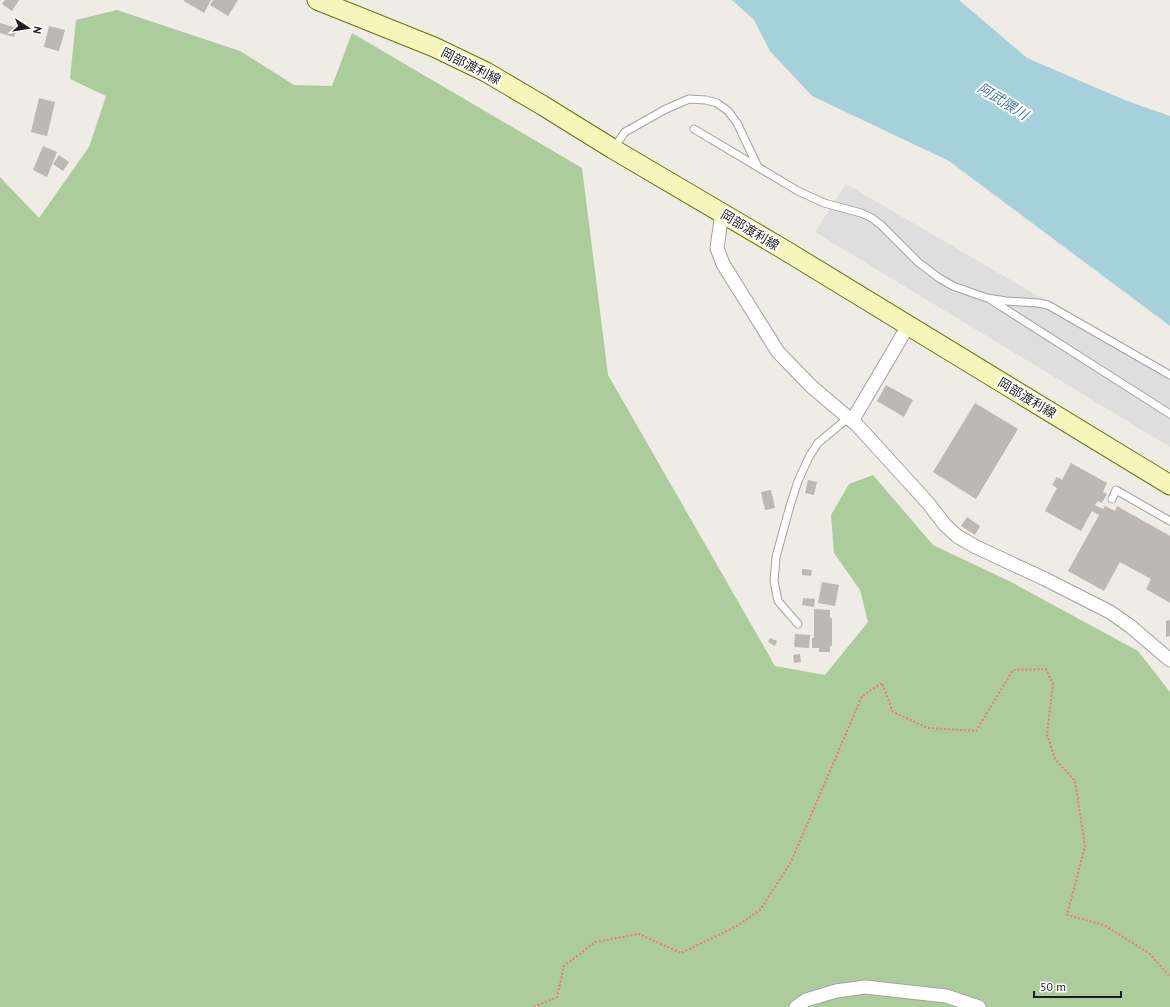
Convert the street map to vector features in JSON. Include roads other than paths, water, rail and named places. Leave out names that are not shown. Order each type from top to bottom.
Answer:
[{"type":"main road","name":"岡部渡利線","points":[[317,0],[434,47],[486,72],[722,213],[1170,485]]},
{"type":"street","points":[[722,213],[717,248],[723,264],[778,352],[812,387],[857,425],[957,536],[976,547],[1045,579],[1110,612],[1130,626],[1170,660]]},
{"type":"street","points":[[850,419],[908,326]]},
{"type":"street","points":[[796,1007],[806,1000],[836,991],[865,987],[946,996],[979,1007]]},
{"type":"lane","points":[[613,149],[625,132],[666,109],[689,99],[706,100],[717,102],[728,111],[737,124],[758,167]]},
{"type":"lane","points":[[694,128],[798,191],[824,203],[861,213],[872,218],[918,262],[939,278],[953,286],[987,298],[1048,305],[1170,375]]},
{"type":"lane","points":[[987,298],[1170,414]]},
{"type":"lane","points":[[798,624],[778,601],[774,581],[776,556],[798,480],[809,457],[818,443],[850,419]]},
{"type":"lane","points":[[1112,499],[1116,490],[1170,521]]},
{"type":"water","name":"阿武隈川","points":[[732,0],[959,0],[1027,58],[1127,101],[1170,116],[1170,326],[949,161],[812,96],[770,51],[754,20]]}]
